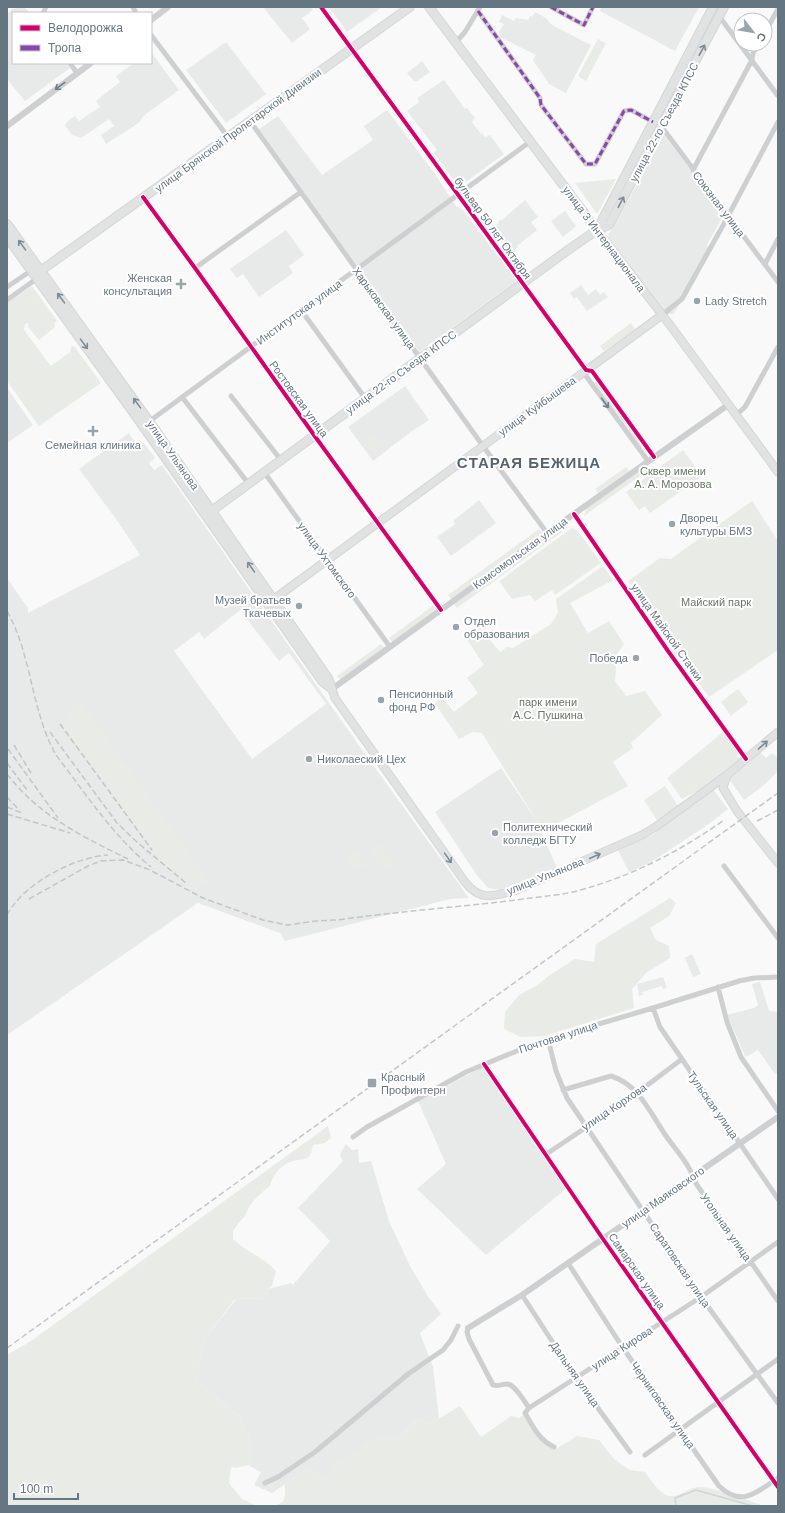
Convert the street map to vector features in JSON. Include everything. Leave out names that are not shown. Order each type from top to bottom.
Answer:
[{"type":"main road","name":"улица Брянской Пролетарской Дивизии","points":[[42,273],[143,197],[410,7]]},
{"type":"main road","name":"улица 3 Интернационала","points":[[429,7],[662,315],[778,472]]},
{"type":"main road","name":"улица 22-го Съезда КПСС","points":[[597,230],[713,7]]},
{"type":"main road","name":"улица 22-го Съезда КПСС","points":[[208,512],[597,230],[609,225],[724,7]]},
{"type":"main road","points":[[654,122],[661,126]]},
{"type":"main road","name":"улица Ульянова","points":[[7,224],[34,268]]},
{"type":"main road","name":"улица Ульянова","points":[[7,237],[34,268],[42,273],[270,601],[328,678],[335,698],[472,890],[478,895],[493,895],[517,890],[642,835],[727,775],[778,732]]},
{"type":"main road","name":"улица Куйбышева","points":[[270,601],[662,315]]},
{"type":"main road","points":[[723,788],[727,775]]},
{"type":"main road","points":[[712,786],[723,788],[737,811],[778,863]]},
{"type":"street","points":[[152,19],[168,7]]},
{"type":"street","name":"бульвар 50 лет Октября","points":[[320,7],[522,284],[586,370],[592,372],[654,457]]},
{"type":"street","points":[[551,7],[584,25],[593,7]]},
{"type":"street","points":[[456,42],[465,32],[479,9],[540,98],[541,105],[586,164],[595,164],[624,111],[631,110],[654,122]]},
{"type":"street","points":[[773,18],[778,9]]},
{"type":"street","points":[[719,16],[778,96]]},
{"type":"street","points":[[152,36],[228,137]]},
{"type":"street","points":[[693,170],[752,60],[754,52]]},
{"type":"street","points":[[71,64],[78,73]]},
{"type":"street","points":[[7,126],[90,64]]},
{"type":"street","name":"Харьковская улица","points":[[250,121],[547,533]]},
{"type":"street","name":"улица Куйбышева","points":[[662,315],[682,299],[778,122]]},
{"type":"street","name":"Союзная улица","points":[[661,126],[778,282]]},
{"type":"street","name":"Институтская улица","points":[[146,424],[531,141]]},
{"type":"street","points":[[195,268],[301,192]]},
{"type":"street","name":"Ростовская улица","points":[[143,197],[441,610]]},
{"type":"street","points":[[765,264],[778,239]]},
{"type":"street","points":[[7,287],[34,268],[42,273]]},
{"type":"street","name":"улица Брянской Пролетарской Дивизии","points":[[7,300],[42,273]]},
{"type":"street","points":[[301,310],[366,398]]},
{"type":"street","points":[[736,415],[745,407],[778,347]]},
{"type":"street","points":[[586,370],[586,376],[648,461]]},
{"type":"street","points":[[231,396],[281,460]]},
{"type":"street","points":[[182,397],[248,483]]},
{"type":"street","name":"Комсомольская улица","points":[[332,689],[547,533],[728,405]]},
{"type":"street","name":"улица Ухтомского","points":[[264,472],[390,648]]},
{"type":"street","name":"улица Майской Стачки","points":[[574,514],[664,645],[746,759]]},
{"type":"street","points":[[724,866],[778,938]]},
{"type":"street","name":"Почтовая улица","points":[[353,1137],[367,1127],[466,1072],[548,1038],[653,1008],[739,981],[754,978],[778,977]]},
{"type":"street","points":[[718,987],[727,1022],[741,1057],[778,1110]]},
{"type":"street","name":"Тульская улица","points":[[653,1008],[660,1028],[778,1199]]},
{"type":"street","name":"Саратовская улица","points":[[548,1038],[556,1071],[567,1098],[701,1296],[778,1403]]},
{"type":"street","name":"улица Корхова","points":[[545,1155],[637,1093],[682,1059]]},
{"type":"street","name":"Самарская улица","points":[[484,1064],[545,1155],[718,1402],[776,1479],[778,1487]]},
{"type":"street","name":"Угольная улица","points":[[563,1090],[611,1076],[623,1082],[637,1093],[648,1106],[664,1134],[690,1170],[697,1185],[778,1301]]},
{"type":"street","name":"улица Маяковского","points":[[468,1329],[522,1295],[778,1117]]},
{"type":"street","name":"улица Кирова","points":[[554,1447],[541,1439],[525,1414],[529,1408],[701,1296],[778,1242]]},
{"type":"street","name":"Черниговская улица","points":[[568,1263],[623,1348],[719,1486],[726,1492],[740,1497],[748,1497],[776,1479]]},
{"type":"street","name":"Дальняя улица","points":[[522,1295],[576,1378],[630,1452]]},
{"type":"street","points":[[265,1483],[278,1477],[315,1452],[408,1374],[443,1350],[451,1340],[458,1326]]},
{"type":"street","points":[[468,1329],[469,1338],[493,1385],[498,1386],[510,1384],[518,1392],[529,1408]]},
{"type":"street","points":[[645,1455],[778,1359]]},
{"type":"shaded area","points":[[24,7],[29,12],[12,12],[12,64],[67,64],[70,68],[25,101],[7,79],[7,14],[12,9]]},
{"type":"shaded area","points":[[263,7],[310,7],[313,10],[302,18],[310,29],[292,43]]},
{"type":"shaded area","points":[[329,7],[382,7],[347,32]]},
{"type":"shaded area","points":[[602,7],[699,7],[675,51],[600,11]]},
{"type":"shaded area","points":[[535,12],[546,18],[552,25],[591,45],[566,93],[549,84],[533,60],[536,55],[500,37],[499,32],[504,24],[499,22],[502,15],[514,21],[516,18],[528,20]]},
{"type":"shaded area","points":[[226,42],[266,94],[226,123],[186,70]]},
{"type":"shaded area","points":[[152,53],[179,90],[143,116],[140,122],[106,144],[101,135],[114,126],[109,119],[81,138],[72,135],[65,125],[75,116],[79,121],[100,107],[96,101],[120,82],[116,76],[133,64],[152,64]]},
{"type":"shaded area","points":[[422,61],[430,72],[417,81],[414,81],[407,73]]},
{"type":"shaded area","points":[[444,80],[465,109],[467,108],[475,118],[472,122],[481,134],[482,133],[485,137],[490,135],[504,154],[459,187],[434,153],[437,150],[407,111],[419,102],[417,98]]},
{"type":"shaded area","points":[[387,110],[435,174],[456,206],[463,210],[517,281],[419,352],[259,129],[278,116],[322,175],[373,140],[364,126]]},
{"type":"shaded area","points":[[664,135],[724,214],[707,245],[710,249],[674,314],[666,314],[609,238],[608,234],[613,228]]},
{"type":"shaded area","points":[[525,200],[538,217],[531,222],[537,230],[517,246],[518,247],[510,254],[491,230],[499,223],[498,222],[500,220],[502,220]]},
{"type":"shaded area","points":[[565,211],[576,226],[563,237],[551,221]]},
{"type":"shaded area","points":[[286,230],[304,255],[289,266],[293,273],[259,297],[243,274],[237,278],[230,269]]},
{"type":"shaded area","points":[[581,285],[588,295],[596,289],[600,295],[604,292],[608,297],[587,311],[577,297],[574,299],[570,293]]},
{"type":"shaded area","points":[[405,386],[429,420],[373,461],[348,427]]},
{"type":"shaded area","points":[[7,388],[33,425],[7,443]]},
{"type":"shaded area","points":[[129,433],[137,446],[143,442],[155,458],[149,463],[154,470],[162,465],[355,740],[469,898],[450,899],[285,941],[280,933],[198,903],[7,1035],[7,578],[28,608],[28,613],[140,555],[116,519],[79,469]],"holes":[[[240,610],[279,661],[289,653],[326,704],[252,759],[174,651],[199,632],[204,639]]]},
{"type":"shaded area","points":[[479,500],[496,523],[451,556],[437,537],[455,524],[453,521]]},
{"type":"shaded area","points":[[760,752],[766,758],[772,753],[778,758],[778,771],[764,785],[744,800],[729,779]]},
{"type":"shaded area","name":"Политехнический колледж БГТУ","points":[[501,768],[536,820],[557,868],[500,890],[488,888],[476,874],[435,812]]},
{"type":"shaded area","points":[[713,789],[728,809],[706,826],[651,862],[629,872],[618,850],[652,835]]},
{"type":"shaded area","points":[[692,954],[701,974],[693,977],[685,958]]},
{"type":"shaded area","points":[[663,977],[667,988],[663,989],[662,986],[642,992],[643,995],[639,996],[637,984]]},
{"type":"shaded area","points":[[760,982],[769,1011],[778,1012],[778,1072],[775,1074],[758,1050],[746,1057],[745,1056],[727,1015],[754,1008],[758,1005],[752,984]]},
{"type":"shaded area","points":[[483,1067],[567,1188],[486,1255],[417,1189],[446,1164],[418,1101]]},
{"type":"shaded area","points":[[346,1144],[352,1150],[358,1149],[359,1163],[371,1161],[389,1221],[409,1264],[427,1295],[441,1314],[420,1333],[433,1367],[439,1418],[430,1424],[417,1419],[396,1440],[381,1435],[332,1468],[325,1480],[319,1474],[307,1469],[272,1493],[254,1485],[261,1472],[248,1465],[250,1462],[252,1448],[248,1433],[244,1429],[241,1417],[196,1380],[205,1339],[236,1299],[267,1298],[268,1289],[291,1283],[293,1285],[330,1241],[298,1208],[343,1161],[340,1156]]},
{"type":"green space","points":[[716,7],[722,7],[662,117],[660,115]]},
{"type":"green space","points":[[598,39],[606,43],[586,81],[578,76]]},
{"type":"green space","points":[[616,179],[597,214],[575,183]]},
{"type":"green space","points":[[32,286],[57,321],[54,323],[55,327],[39,340],[28,327],[28,323],[25,324],[24,330],[51,366],[70,352],[71,347],[74,346],[101,383],[39,426],[7,381],[7,303]]},
{"type":"green space","points":[[631,323],[635,329],[604,351],[600,346]]},
{"type":"green space","points":[[596,381],[643,447],[641,449],[594,383]]},
{"type":"green space","points":[[374,431],[385,446],[375,454],[363,439]]},
{"type":"green space","name":"Сквер имени А. А. Морозова","points":[[683,450],[702,476],[650,513],[645,506],[639,510],[626,492]]},
{"type":"green space","points":[[626,467],[629,471],[598,493],[595,489]]},
{"type":"green space","points":[[645,467],[647,471],[584,516],[586,509]]},
{"type":"green space","name":"Майский парк","points":[[752,501],[778,541],[778,650],[709,697],[673,648],[628,581],[660,558],[671,559]]},
{"type":"green space","points":[[559,528],[562,532],[457,608],[454,604]]},
{"type":"green space","points":[[572,528],[578,531],[601,563],[555,595],[552,590],[535,601],[530,595],[512,599],[499,581]]},
{"type":"green space","points":[[539,529],[542,533],[451,599],[448,595]]},
{"type":"green space","name":"парк имени А.С. Пушкина","points":[[603,566],[613,580],[570,603],[588,633],[609,621],[624,644],[617,654],[615,681],[626,696],[645,691],[662,715],[631,743],[633,748],[613,762],[628,786],[543,831],[482,733],[473,732],[459,739],[435,703],[442,697],[454,712],[478,693],[467,678],[484,665],[464,635],[478,625],[500,652],[507,647],[513,648],[551,624],[558,613],[556,599]]},
{"type":"green space","points":[[434,605],[437,610],[392,642],[389,638]]},
{"type":"green space","points":[[381,644],[384,648],[341,680],[337,676]]},
{"type":"green space","points":[[738,689],[748,702],[731,716],[721,702]]},
{"type":"green space","points":[[80,700],[208,880],[196,890],[160,860],[61,723],[69,717],[66,712]]},
{"type":"green space","points":[[723,732],[739,754],[737,755],[740,759],[704,787],[682,799],[667,778]]},
{"type":"green space","points":[[665,786],[678,806],[657,820],[644,800]]},
{"type":"green space","points":[[380,843],[395,865],[385,872],[370,850]]},
{"type":"green space","points":[[355,850],[366,866],[357,872],[346,856]]},
{"type":"green space","points":[[670,898],[676,903],[669,916],[650,928],[656,940],[669,946],[670,958],[646,973],[632,989],[634,1008],[544,1036],[521,1037],[504,1029],[505,1012],[519,995],[536,986],[575,959],[594,962],[596,944]]},
{"type":"green space","points":[[328,1126],[331,1138],[325,1143],[313,1145],[309,1157],[303,1160],[289,1162],[281,1167],[275,1174],[270,1186],[252,1203],[246,1215],[233,1231],[233,1239],[238,1244],[266,1262],[276,1271],[272,1286],[268,1289],[267,1298],[234,1300],[205,1339],[196,1380],[241,1417],[244,1429],[248,1433],[252,1448],[252,1458],[248,1465],[236,1468],[231,1467],[229,1483],[242,1499],[257,1506],[7,1506],[7,1355],[31,1341]]},
{"type":"green space","points":[[460,1406],[481,1437],[511,1416],[519,1418],[523,1415],[540,1439],[544,1443],[556,1449],[577,1436],[599,1440],[614,1459],[630,1470],[645,1472],[657,1488],[666,1495],[674,1496],[699,1487],[724,1492],[765,1506],[273,1506],[278,1505],[283,1501],[285,1496],[285,1484],[307,1469],[319,1474],[325,1479],[339,1455],[345,1459],[381,1435],[396,1440],[417,1419],[430,1424]]},
{"type":"waterway","points":[[676,1506],[675,1498],[696,1490],[753,1506]]},
{"type":"railway","points":[[7,611],[22,646],[41,720],[56,755],[112,828],[124,842],[151,867]]},
{"type":"railway","points":[[60,724],[152,850]]},
{"type":"railway","points":[[50,732],[117,823],[138,843],[187,884]]},
{"type":"railway","points":[[14,745],[31,773]]},
{"type":"railway","points":[[8,749],[58,818]]},
{"type":"railway","points":[[7,763],[27,790]]},
{"type":"railway","points":[[7,774],[19,789],[62,824],[128,859]]},
{"type":"railway","points":[[7,1348],[778,793]]},
{"type":"railway","points":[[7,797],[19,810]]},
{"type":"railway","points":[[7,807],[22,813]]},
{"type":"railway","points":[[757,821],[778,810]]},
{"type":"railway","points":[[7,814],[70,833]]},
{"type":"railway","points":[[29,899],[88,866],[101,861],[123,860],[150,870],[203,898],[263,920],[287,925],[501,902],[569,893],[621,877],[674,851],[724,820]]},
{"type":"railway","points":[[7,915],[25,893],[51,874],[80,861],[108,855]]},
{"type":"marked path","points":[[551,7],[584,25],[593,7]]},
{"type":"marked path","points":[[478,11],[540,98],[541,105],[586,164],[595,164],[624,111],[631,110],[653,122]]},
{"type":"cycle path","points":[[321,7],[586,370],[592,371],[654,457]]},
{"type":"cycle path","points":[[143,197],[441,610]]},
{"type":"cycle path","points":[[574,514],[668,651],[746,759]]},
{"type":"cycle path","points":[[484,1064],[603,1239],[778,1487]]},
{"type":"place","name":"Женская консультация","points":[[181,284]]},
{"type":"place","name":"Lady Stretch","points":[[697,301]]},
{"type":"place","name":"Семейная клиника","points":[[93,431]]},
{"type":"place","name":"Дворец культуры БМЗ","points":[[672,524]]},
{"type":"place","name":"Музей братьев Ткачевых","points":[[299,606]]},
{"type":"place","name":"Отдел образования","points":[[456,627]]},
{"type":"place","name":"Победа","points":[[636,658]]},
{"type":"place","name":"Пенсионный фонд РФ","points":[[381,700]]},
{"type":"place","name":"Николаеский Цех","points":[[309,759]]},
{"type":"place","name":"Политехнический колледж БГТУ","points":[[495,833]]},
{"type":"place","name":"Красный Профинтерн","points":[[372,1083]]},
{"type":"district","name":"CТАРАЯ БЕЖИЦА","points":[[529,462]]}]
